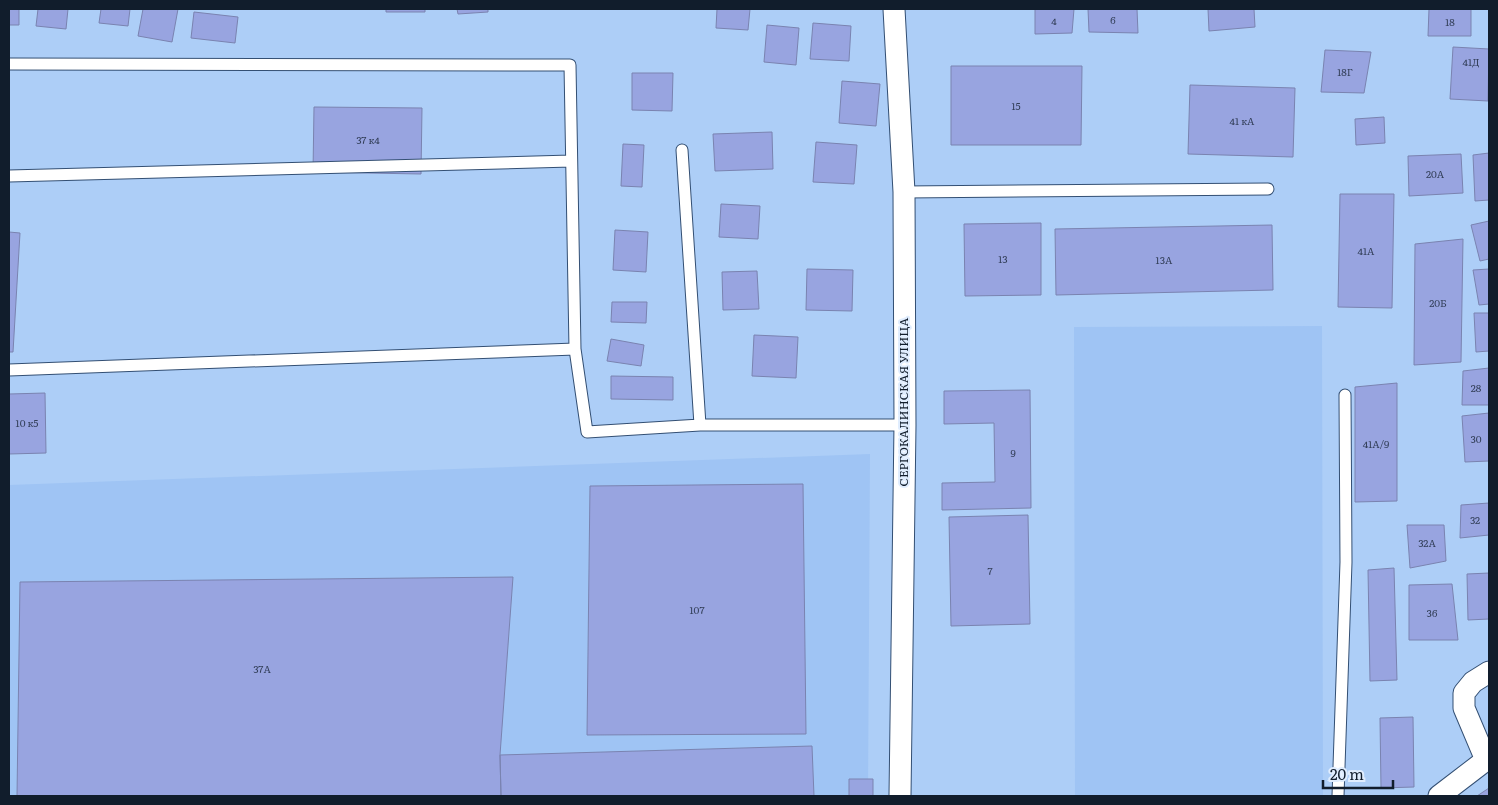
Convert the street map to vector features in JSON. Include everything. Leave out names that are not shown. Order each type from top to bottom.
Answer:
[{"type":"street","name":"СЕРГОКАЛИНСКАЯ УЛИЦА","points":[[894,9],[904,192],[905,424],[900,796]]},
{"type":"street","points":[[1439,796],[1486,760],[1464,708],[1464,693],[1473,682],[1489,672]]},
{"type":"lane","points":[[9,64],[570,65],[575,349],[587,432],[700,426],[905,424]]},
{"type":"lane","points":[[682,150],[700,426]]},
{"type":"lane","points":[[9,176],[572,161]]},
{"type":"lane","points":[[904,192],[1268,189]]},
{"type":"lane","points":[[9,370],[575,349]]},
{"type":"lane","points":[[1338,796],[1346,562],[1345,395]]},
{"type":"shaded area","points":[[1322,326],[1323,796],[1075,796],[1074,327]]},
{"type":"shaded area","points":[[870,454],[868,796],[9,796],[9,485]]},
{"type":"building","points":[[9,9],[19,9],[19,25],[9,25]]},
{"type":"building","points":[[38,9],[68,9],[66,29],[36,26]]},
{"type":"building","points":[[101,9],[130,9],[128,26],[99,23]]},
{"type":"building","points":[[143,9],[178,9],[172,42],[138,36]]},
{"type":"building","points":[[386,9],[425,9],[425,12],[386,12]]},
{"type":"building","points":[[457,9],[488,9],[488,12],[458,14]]},
{"type":"building","points":[[717,9],[750,9],[748,30],[716,28]]},
{"type":"building","points":[[1035,9],[1074,9],[1072,33],[1035,34]]},
{"type":"building","points":[[1088,9],[1137,9],[1138,33],[1089,32]]},
{"type":"building","points":[[1208,9],[1254,9],[1255,27],[1209,31]]},
{"type":"building","points":[[1429,9],[1471,9],[1471,36],[1428,36]]},
{"type":"building","points":[[194,12],[238,17],[235,43],[191,38]]},
{"type":"building","points":[[813,23],[851,26],[849,61],[810,59]]},
{"type":"building","points":[[767,25],[799,28],[796,65],[764,62]]},
{"type":"building","points":[[1453,47],[1489,49],[1488,101],[1450,99]]},
{"type":"building","points":[[1325,50],[1371,52],[1364,93],[1321,92]]},
{"type":"building","points":[[951,66],[1082,66],[1081,145],[951,145]]},
{"type":"building","points":[[632,73],[673,73],[672,111],[632,110]]},
{"type":"building","points":[[842,81],[880,84],[876,126],[839,123]]},
{"type":"building","points":[[1190,85],[1295,88],[1293,157],[1188,154]]},
{"type":"building","points":[[314,107],[422,108],[421,174],[313,172]]},
{"type":"building","points":[[1384,117],[1385,143],[1356,145],[1355,119]]},
{"type":"building","points":[[772,132],[773,169],[715,171],[713,134]]},
{"type":"building","points":[[816,142],[857,145],[854,184],[813,182]]},
{"type":"building","points":[[623,144],[644,145],[642,187],[621,186]]},
{"type":"building","points":[[1489,153],[1489,200],[1475,201],[1473,155]]},
{"type":"building","points":[[1461,154],[1463,193],[1409,196],[1408,156]]},
{"type":"building","points":[[1340,194],[1394,194],[1392,308],[1338,307]]},
{"type":"building","points":[[721,204],[760,206],[758,239],[719,237]]},
{"type":"building","points":[[1489,221],[1489,259],[1480,261],[1471,225]]},
{"type":"building","points":[[1041,223],[1041,295],[965,296],[964,224]]},
{"type":"building","points":[[1272,225],[1273,290],[1056,295],[1055,229]]},
{"type":"building","points":[[615,230],[648,232],[646,272],[613,270]]},
{"type":"building","points":[[9,232],[20,233],[13,352],[9,352]]},
{"type":"building","points":[[1463,239],[1461,362],[1414,365],[1415,244]]},
{"type":"building","points":[[807,269],[853,270],[852,311],[806,310]]},
{"type":"building","points":[[1489,269],[1489,304],[1479,305],[1473,270]]},
{"type":"building","points":[[757,271],[759,309],[723,310],[722,272]]},
{"type":"building","points":[[612,302],[647,302],[646,323],[611,322]]},
{"type":"building","points":[[1474,313],[1489,313],[1489,351],[1476,352]]},
{"type":"building","points":[[754,335],[798,337],[796,378],[752,376]]},
{"type":"building","points":[[611,339],[644,345],[641,366],[607,361]]},
{"type":"building","points":[[1489,368],[1489,405],[1462,405],[1463,371]]},
{"type":"building","points":[[611,376],[673,377],[673,400],[611,399]]},
{"type":"building","points":[[1397,383],[1397,501],[1355,502],[1355,387]]},
{"type":"building","points":[[1030,390],[1031,508],[942,510],[942,483],[995,482],[994,423],[944,424],[944,391]]},
{"type":"building","points":[[45,393],[46,453],[9,454],[9,394]]},
{"type":"building","points":[[1489,413],[1489,461],[1465,462],[1462,416]]},
{"type":"building","points":[[803,484],[806,734],[587,735],[590,486]]},
{"type":"building","points":[[1489,503],[1489,535],[1460,538],[1461,505]]},
{"type":"building","points":[[1028,515],[1030,624],[951,626],[949,517]]},
{"type":"building","points":[[1407,525],[1444,525],[1446,561],[1410,568]]},
{"type":"building","points":[[1394,568],[1397,680],[1370,681],[1368,570]]},
{"type":"building","points":[[1489,573],[1489,619],[1468,620],[1467,574]]},
{"type":"building","points":[[513,577],[500,755],[501,796],[17,796],[20,582]]},
{"type":"building","points":[[1452,584],[1458,640],[1409,640],[1409,585]]},
{"type":"building","points":[[1413,717],[1414,787],[1381,788],[1380,718]]},
{"type":"building","points":[[812,746],[814,796],[501,796],[500,755]]},
{"type":"building","points":[[849,779],[873,779],[873,796],[849,796]]},
{"type":"building","points":[[1489,788],[1489,796],[1477,796]]}]
